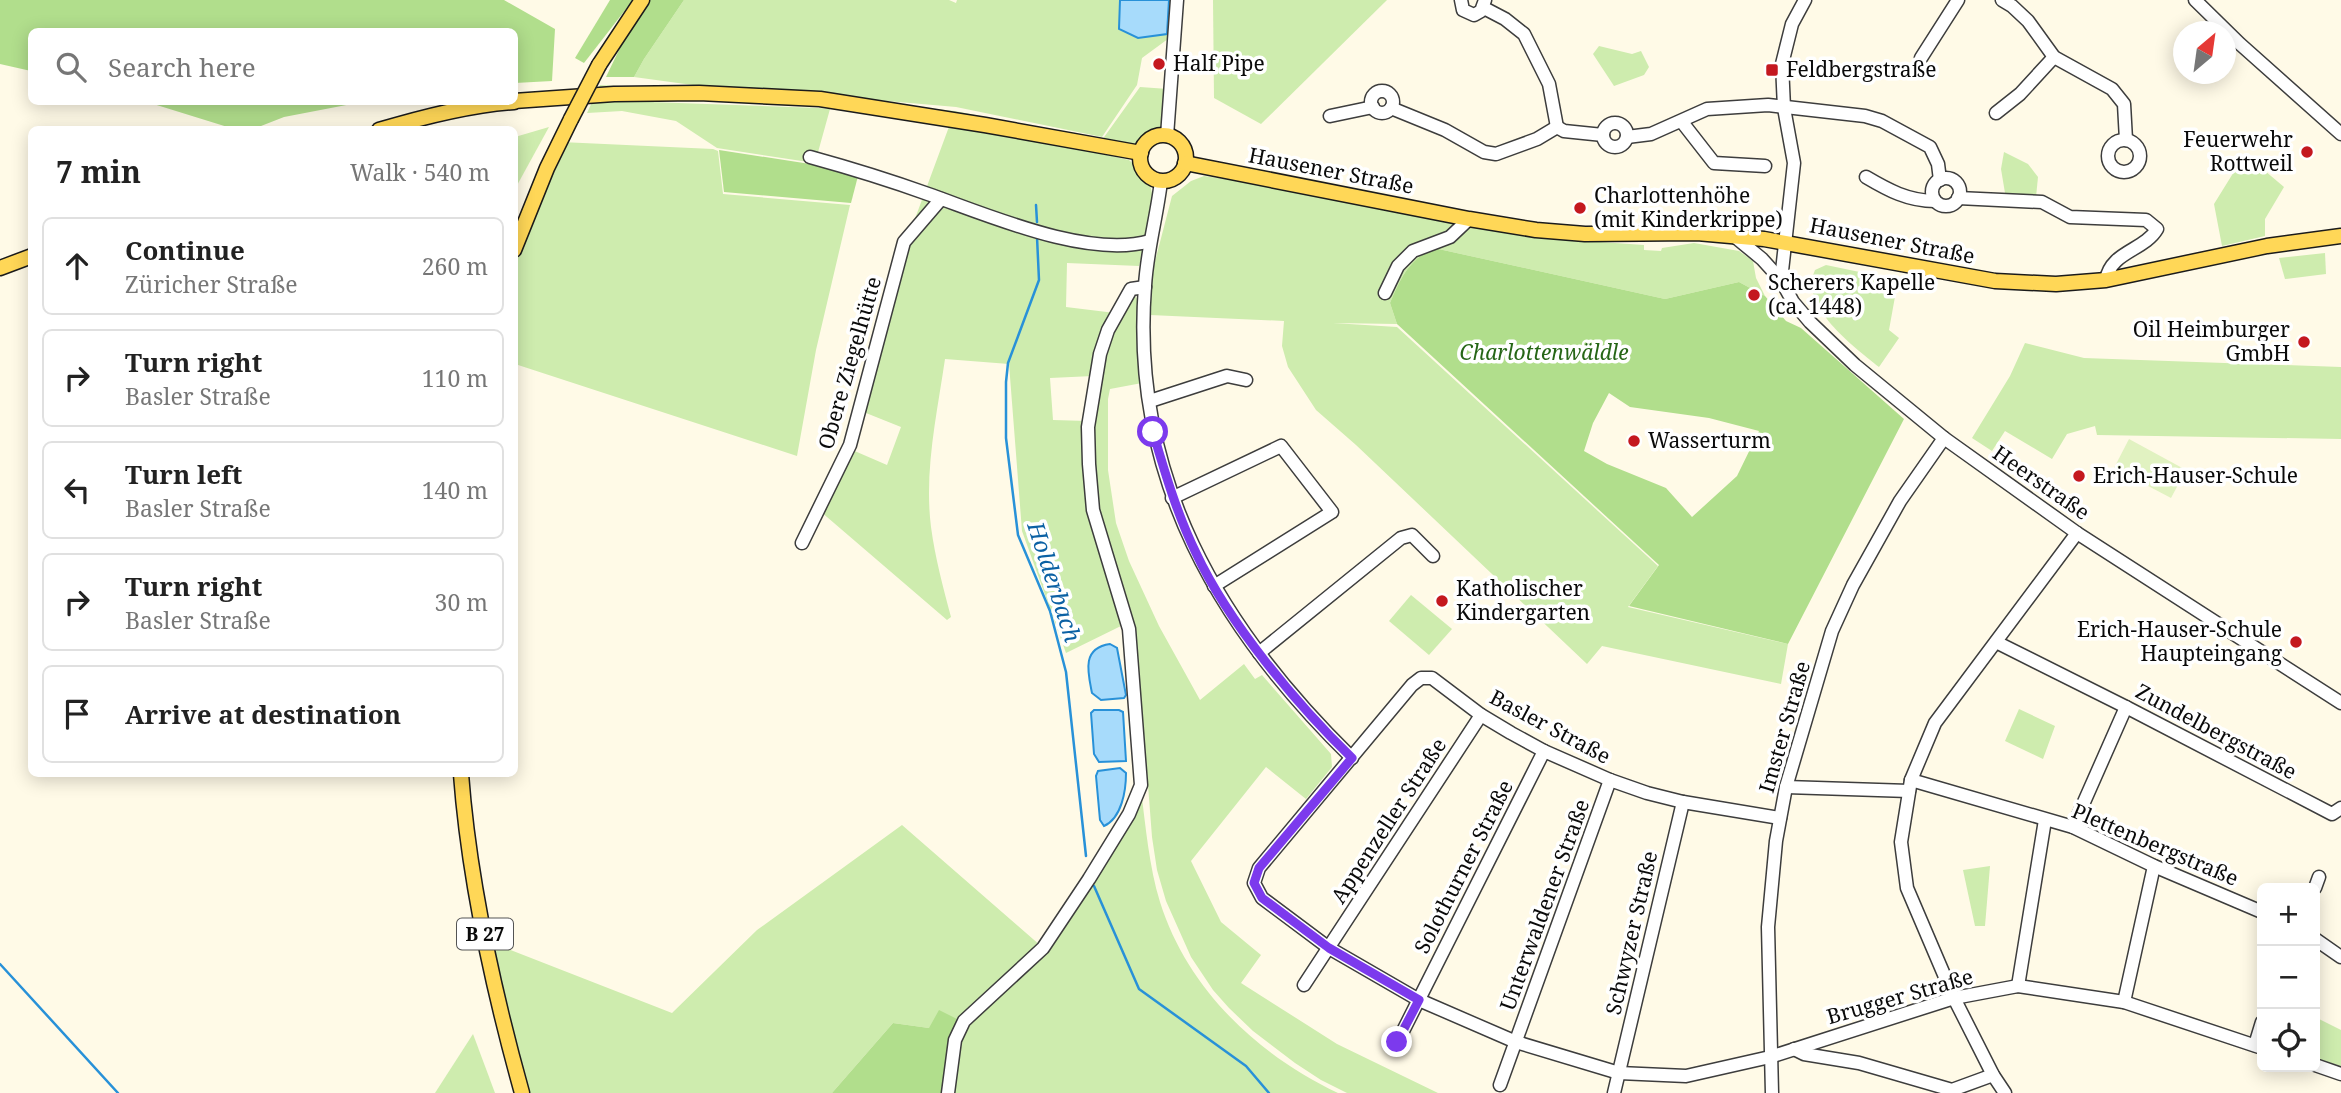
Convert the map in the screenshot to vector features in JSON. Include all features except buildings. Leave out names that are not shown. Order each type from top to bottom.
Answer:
[{"type":"main road","points":[[518,240],[547,168],[571,118],[599,65],[642,0]]},
{"type":"main road","points":[[518,102],[614,94],[699,93],[820,99],[1141,153]]},
{"type":"main road","points":[[393,126],[487,105]]},
{"type":"main road","points":[[1167,136],[1182,146],[1186,158],[1176,176],[1161,181],[1153,179],[1142,168],[1141,153],[1148,141],[1154,137],[1167,136]]},
{"type":"main road","name":"Hausener Straße","points":[[1185,163],[1536,230],[1585,234],[1697,233],[1734,236],[1784,242],[1995,281],[2056,284],[2106,280],[2267,246],[2341,236]]},
{"type":"main road","points":[[0,268],[28,258]]},
{"type":"main road","name":"B 27","points":[[461,777],[479,905],[493,976],[522,1093]]},
{"type":"street","points":[[1167,136],[1177,0]]},
{"type":"street","points":[[1461,0],[1463,10],[1470,15],[1478,14],[1484,4],[1524,34],[1549,84],[1557,127],[1564,131],[1603,135],[1605,127],[1616,123],[1623,126],[1627,137],[1651,134],[1707,109],[1768,105],[1865,116],[1882,121],[1930,147],[1938,163],[1940,180],[1932,189],[1935,201]]},
{"type":"street","points":[[1781,280],[1794,163],[1784,108],[1782,64],[1792,24],[1805,0]]},
{"type":"street","points":[[1921,58],[1958,0]]},
{"type":"street","points":[[2002,0],[2028,21],[2054,57],[2112,89],[2124,104],[2126,140]]},
{"type":"street","points":[[2195,0],[2341,134]]},
{"type":"street","points":[[1996,113],[2020,94],[2054,57]]},
{"type":"street","points":[[1330,116],[1373,107],[1382,112],[1391,108],[1445,130],[1484,152],[1496,154],[1538,139],[1557,127]]},
{"type":"street","points":[[1682,122],[1714,163],[1765,166]]},
{"type":"street","points":[[810,157],[1071,240],[1100,244],[1150,241]]},
{"type":"street","points":[[1866,177],[1890,191],[1918,201],[1935,201],[1945,206],[1953,204],[1958,198],[1959,189],[1954,181],[1940,180]]},
{"type":"street","points":[[1161,181],[1150,241],[1144,332],[1153,432],[1172,498],[1196,555],[1228,610],[1259,653],[1352,758]]},
{"type":"street","points":[[1958,198],[2042,202],[2070,217],[2146,220],[2157,229],[2146,242],[2120,256],[2108,272],[2106,280]]},
{"type":"street","name":"Obere Ziegelhütte","points":[[802,543],[850,445],[904,242],[941,199]]},
{"type":"street","points":[[1385,293],[1398,266],[1413,251],[1450,237],[1469,219]]},
{"type":"street","name":"Heerstraße","points":[[1734,236],[1762,259],[1781,280],[1793,302],[1855,365],[1944,438],[2077,533],[2341,703]]},
{"type":"street","points":[[948,1093],[955,1040],[964,1021],[1043,948],[1129,814],[1141,785],[1129,629],[1093,510],[1088,427],[1100,354],[1108,330],[1131,289],[1145,287]]},
{"type":"street","points":[[1150,401],[1227,376],[1246,380]]},
{"type":"street","name":"Imster Straße","points":[[1772,1093],[1769,927],[1776,841],[1786,786],[1832,631],[1853,585],[1900,501],[1944,438]]},
{"type":"street","points":[[1172,498],[1281,446],[1332,512],[1214,586]]},
{"type":"street","points":[[2005,1093],[1954,998],[1907,888],[1901,842],[1910,785],[1936,723],[2077,533]]},
{"type":"street","points":[[1259,653],[1401,538],[1412,536],[1433,556]]},
{"type":"street","name":"Zundelbergstraße","points":[[1996,642],[2332,814],[2341,808]]},
{"type":"street","name":"Basler Straße","points":[[1770,1056],[1686,1076],[1619,1073],[1516,1042],[1419,1000],[1329,948],[1262,898],[1254,883],[1259,868],[1412,685],[1421,678],[1432,678],[1481,715],[1544,751],[1610,780],[1683,802],[1780,818]]},
{"type":"street","points":[[2073,827],[2126,707]]},
{"type":"street","name":"Appenzeller Straße","points":[[1329,948],[1481,715]]},
{"type":"street","name":"Solothurner Straße","points":[[1419,1000],[1544,751]]},
{"type":"street","name":"Unterwaldener Straße","points":[[1516,1042],[1610,780]]},
{"type":"street","name":"Plettenbergstraße","points":[[1786,786],[1910,785],[2073,827],[2154,866],[2257,910]]},
{"type":"street","name":"Schwyzer Straße","points":[[1619,1073],[1683,802]]},
{"type":"street","points":[[2018,986],[2045,820]]},
{"type":"street","points":[[2124,1002],[2154,866]]},
{"type":"street","points":[[2320,942],[2341,957]]},
{"type":"street","points":[[1304,985],[1329,948]]},
{"type":"street","name":"Brugger Straße","points":[[1770,1056],[1954,998],[2018,986],[2124,1002],[2257,1046]]},
{"type":"street","points":[[1397,1042],[1419,1000]]},
{"type":"street","points":[[1500,1085],[1516,1042]]},
{"type":"street","name":"Brugger Straße","points":[[1794,1049],[1804,1054],[1859,1063],[1952,1090],[1993,1075]]},
{"type":"street","points":[[2320,1067],[2341,1074]]},
{"type":"street","points":[[1614,1093],[1619,1073]]},
{"type":"green space","points":[[0,0],[504,0],[555,29],[552,81],[518,83],[518,28],[28,28],[28,70],[0,64]]},
{"type":"green space","points":[[610,0],[633,0],[584,63],[575,58]]},
{"type":"green space","points":[[649,0],[684,0],[634,77],[606,77],[631,25]]},
{"type":"green space","points":[[684,0],[949,0],[956,3],[957,0],[1175,0],[1172,36],[1142,58],[1137,85],[1102,137],[956,107],[722,89],[634,77]]},
{"type":"green space","points":[[1213,0],[1387,0],[1261,124],[1214,98]]},
{"type":"green space","points":[[1599,46],[1632,54],[1641,51],[1649,67],[1644,75],[1614,86],[1593,54]]},
{"type":"green space","points":[[600,85],[821,97],[955,111],[1102,140],[1140,87],[1168,89],[1161,134],[1146,138],[1136,151],[988,124],[819,105],[594,97]]},
{"type":"green space","points":[[593,100],[830,109],[815,163],[717,148],[676,121],[622,111],[587,113]]},
{"type":"green space","points":[[157,105],[346,105],[284,117],[261,126],[224,126]]},
{"type":"green space","points":[[950,124],[986,128],[1129,160],[1147,180],[1152,194],[1149,226],[1139,266],[1067,263],[1066,307],[1115,313],[1093,376],[1050,378],[1053,420],[1087,421],[1085,464],[1123,625],[1066,653],[1022,531],[1009,364],[945,359],[932,443],[929,506],[935,550],[951,617],[947,620],[820,511],[850,449],[887,465],[901,427],[861,411],[906,243]]},
{"type":"green space","points":[[549,127],[518,184],[518,136]]},
{"type":"green space","points":[[561,142],[713,149],[718,151],[723,194],[850,205],[816,350],[797,456],[518,365],[518,250]]},
{"type":"green space","points":[[719,150],[810,164],[858,176],[851,203],[724,192]]},
{"type":"green space","points":[[2004,152],[2028,164],[2038,177],[2036,197],[2006,199],[2001,169]]},
{"type":"green space","points":[[2245,154],[2284,187],[2265,219],[2265,236],[2222,246],[2214,204]]},
{"type":"green space","points":[[1204,176],[1273,186],[1528,237],[1644,245],[1644,250],[1661,251],[1662,248],[1694,243],[1739,251],[1753,261],[1756,278],[1765,296],[1739,282],[1665,299],[1434,248],[1412,264],[1398,286],[1390,303],[1397,324],[1333,323],[1397,327],[1658,566],[1628,607],[1788,644],[1781,684],[1602,646],[1587,664],[1316,410],[1288,367],[1282,346],[1284,321],[1150,315],[1153,269],[1172,196],[1191,181]]},
{"type":"green space","name":"Charlottenwäldle","points":[[1434,248],[1665,299],[1739,282],[1765,296],[1786,321],[1801,328],[1904,419],[1788,644],[1629,606],[1659,565],[1397,324],[1390,303],[1406,271]],"holes":[[[1609,393],[1630,407],[1709,418],[1759,431],[1737,476],[1692,517],[1666,488],[1607,464],[1584,451],[1593,423]]]},
{"type":"green space","points":[[2325,253],[2326,274],[2285,279],[2279,258]]},
{"type":"green space","points":[[1826,265],[1898,280],[1889,330],[1899,338],[1879,367],[1843,337],[1821,311],[1812,284],[1815,270]]},
{"type":"green space","points":[[1134,295],[1138,300],[1142,383],[1110,389],[1108,399],[1108,470],[1116,523],[1129,561],[1159,626],[1200,700],[1244,664],[1255,679],[1262,675],[1331,754],[1332,767],[1306,799],[1266,767],[1191,861],[1221,922],[1261,955],[1241,983],[1337,1044],[1438,1093],[1347,1093],[1295,1063],[1253,1031],[1213,990],[1191,957],[1166,901],[1157,870],[1152,837],[1137,682],[1096,505],[1094,435],[1103,354],[1119,315]]},
{"type":"green space","points":[[2025,343],[2084,358],[2341,367],[2341,439],[2097,435],[2095,426],[2067,434],[2052,459],[2005,431],[1992,451],[1972,438],[2010,376]]},
{"type":"green space","points":[[2129,439],[2186,470],[2171,498],[2114,468]]},
{"type":"green space","points":[[1411,595],[1452,629],[1429,655],[1389,621]]},
{"type":"green space","points":[[2019,709],[2055,726],[2043,759],[2005,741]]},
{"type":"green space","points":[[1141,791],[1156,888],[1172,933],[1188,963],[1229,1016],[1253,1039],[1308,1077],[1338,1093],[950,1093],[965,1024],[1045,950]]},
{"type":"green space","points":[[902,825],[1041,946],[961,1021],[929,1028],[893,1023],[832,1093],[522,1093],[485,940],[672,1013],[757,930]]},
{"type":"green space","points":[[1990,866],[1985,926],[1975,926],[1963,870]]},
{"type":"green space","points":[[939,1010],[961,1021],[945,1093],[832,1093],[893,1023],[929,1028]]},
{"type":"green space","points":[[2320,1020],[2341,1030],[2341,1066],[2320,1060]]},
{"type":"green space","points":[[473,1034],[495,1093],[435,1093]]},
{"type":"water","points":[[1120,0],[1169,0],[1167,34],[1138,38],[1119,29]]},
{"type":"water","points":[[1110,644],[1117,648],[1126,695],[1124,698],[1101,700],[1092,693],[1089,662],[1094,651]]},
{"type":"water","points":[[1094,710],[1123,712],[1126,761],[1099,762],[1094,754],[1091,713]]},
{"type":"water","points":[[1120,768],[1126,773],[1122,803],[1115,817],[1104,826],[1100,820],[1096,776],[1098,771]]},
{"type":"waterway","points":[[1036,205],[1037,222]]},
{"type":"waterway","name":"Holderbach","points":[[1037,237],[1039,280],[1008,363],[1006,438],[1018,535],[1050,611],[1066,672],[1086,856]]},
{"type":"waterway","name":"Holderbach","points":[[1094,886],[1139,989],[1246,1066],[1269,1093]]},
{"type":"waterway","points":[[0,964],[118,1093]]},
{"type":"place","name":"Half Pipe","points":[[1159,64]]},
{"type":"place","name":"Feldbergstraße","points":[[1772,70]]},
{"type":"place","name":"Feuerwehr Rottweil","points":[[2307,152]]},
{"type":"place","name":"Charlottenhöhe (mit Kinderkrippe)","points":[[1580,208]]},
{"type":"place","name":"Scherers Kapelle (ca. 1448)","points":[[1754,295]]},
{"type":"place","name":"Oil Heimburger GmbH","points":[[2304,342]]},
{"type":"place","name":"Wasserturm","points":[[1634,441]]},
{"type":"place","name":"Erich-Hauser-Schule","points":[[2079,476]]},
{"type":"place","name":"Katholischer Kindergarten","points":[[1442,601]]},
{"type":"place","name":"Erich-Hauser-Schule Haupteingang","points":[[2296,642]]},
{"type":"route","points":[[1153,432],[1172,498],[1196,555],[1228,610],[1259,653],[1352,758],[1259,868],[1254,883],[1262,898],[1329,948],[1419,1000],[1397,1042]]}]
